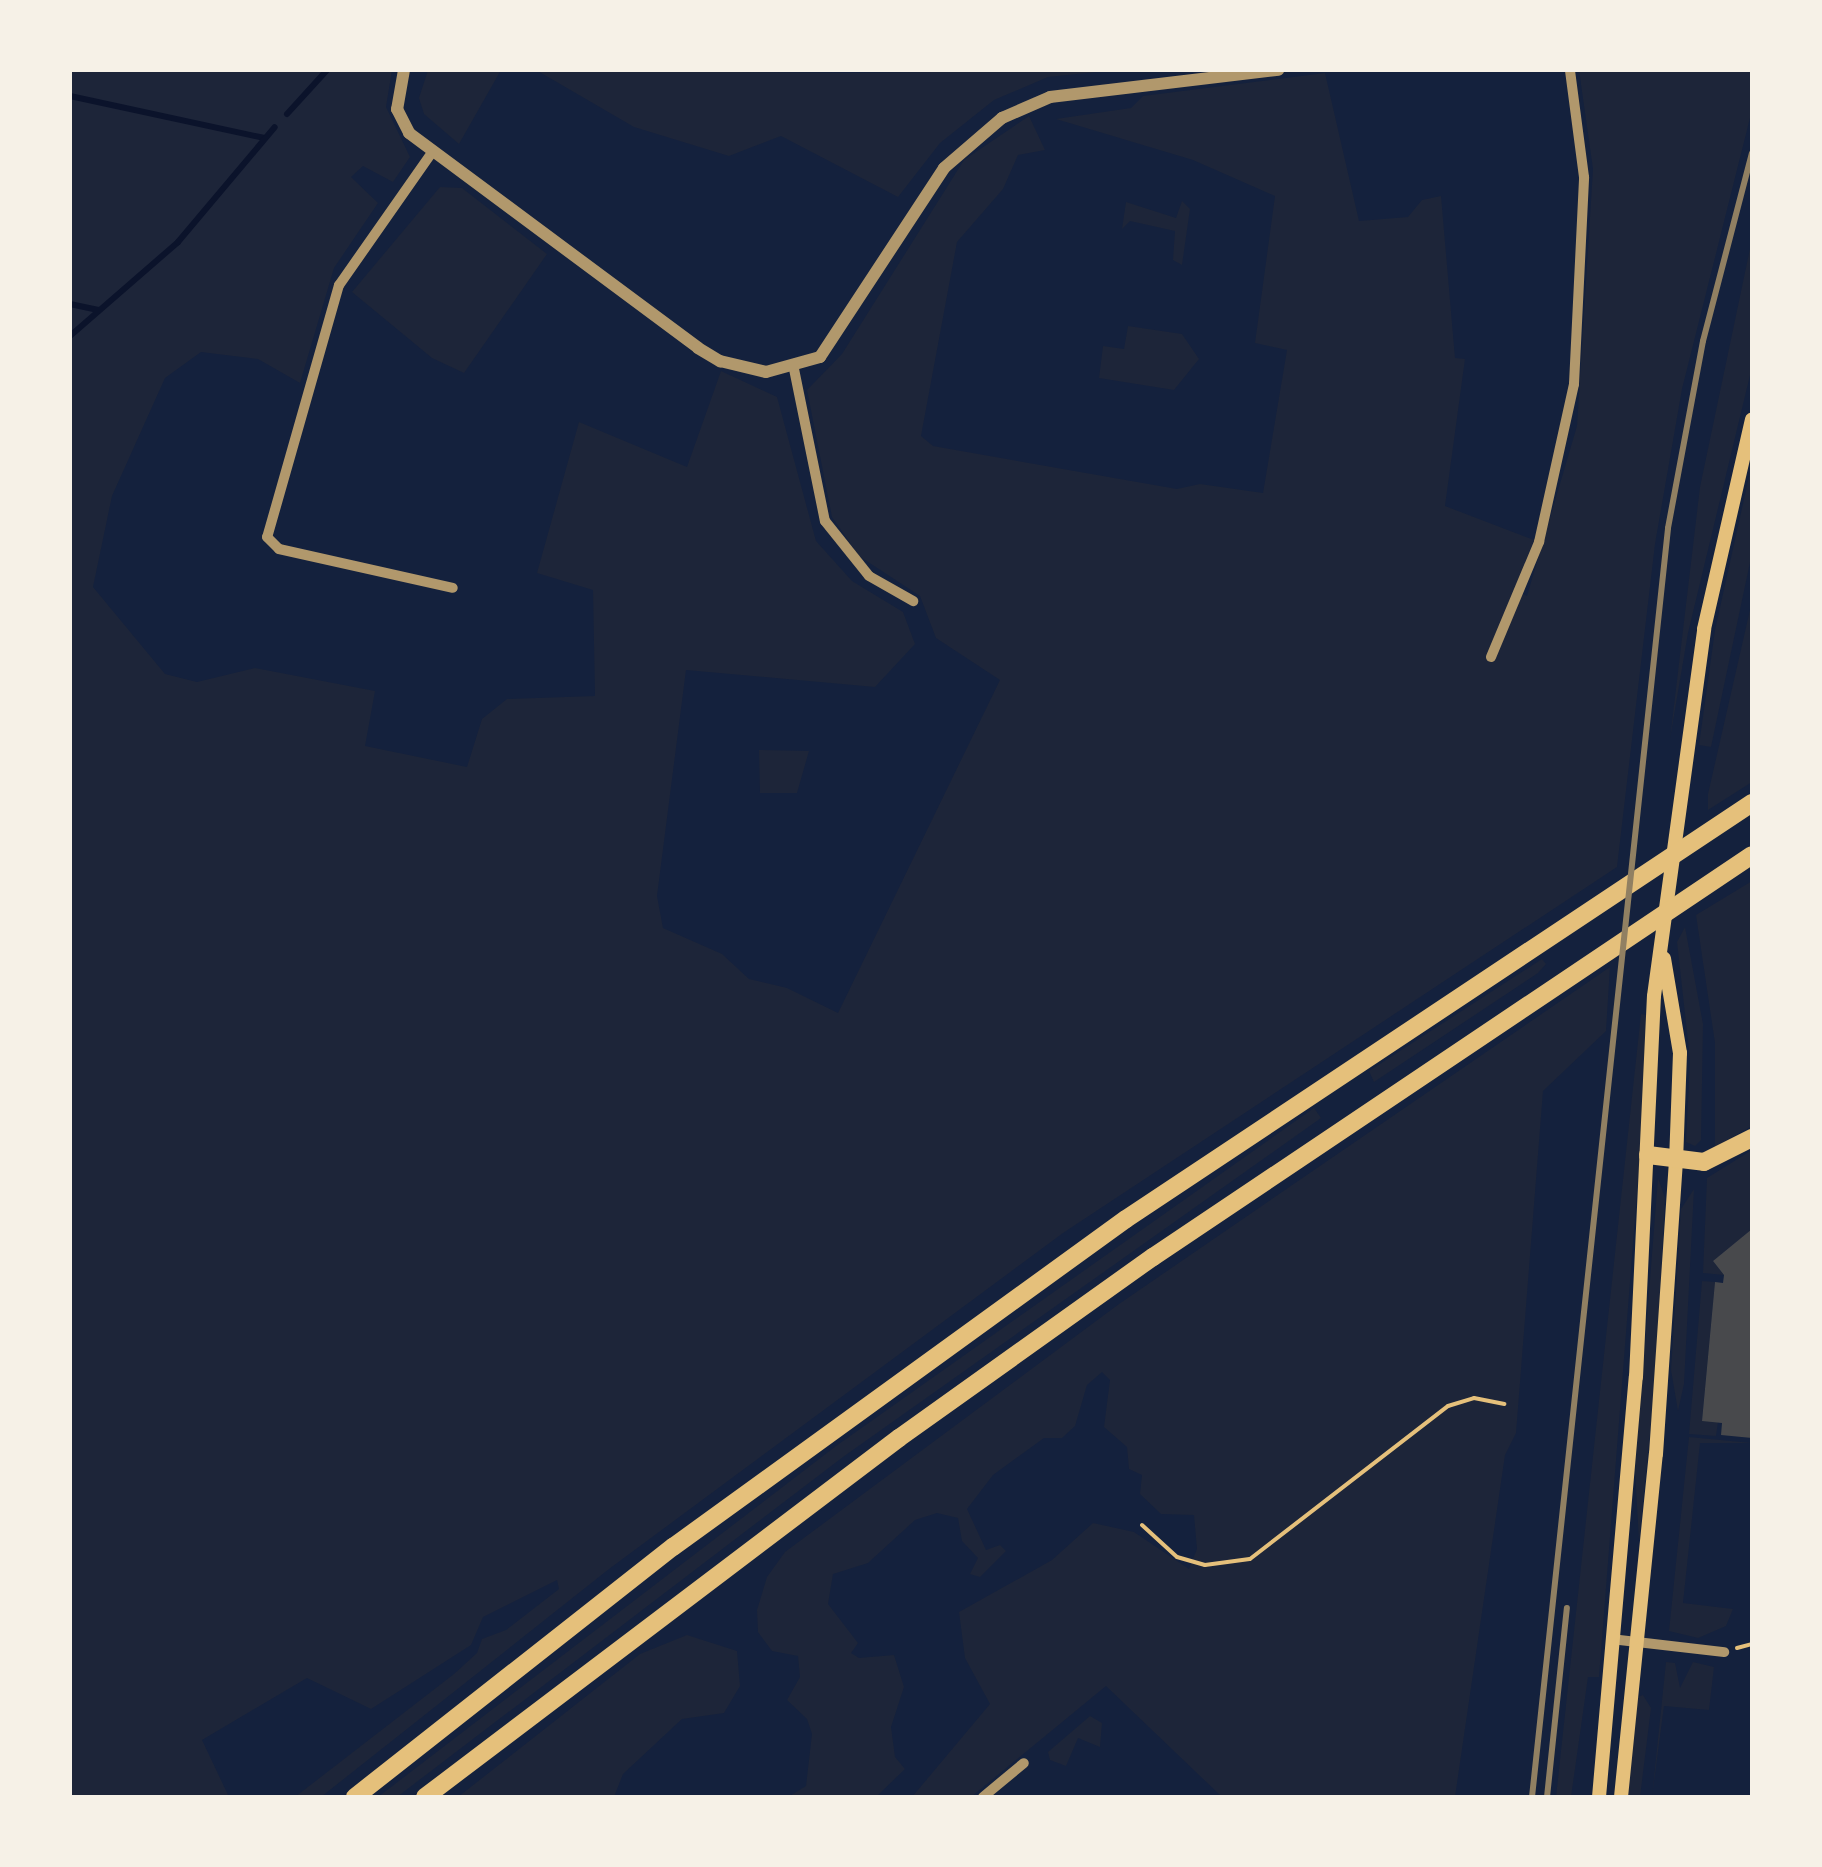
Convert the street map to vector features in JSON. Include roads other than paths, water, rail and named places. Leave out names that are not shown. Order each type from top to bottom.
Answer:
[{"type":"highway","points":[[355,1797],[872,1400],[1126,1219],[1551,932],[1752,803]]},
{"type":"highway","points":[[425,1797],[899,1438],[1547,987],[1752,855]]},
{"type":"highway","points":[[1648,1155],[1676,1162],[1704,1162],[1752,1138]]},
{"type":"main road","points":[[1599,1797],[1636,1377],[1654,996],[1663,957],[1684,749],[1720,546],[1752,419]]},
{"type":"main road","points":[[1621,1797],[1639,1642],[1676,1162],[1680,1054],[1663,957]]},
{"type":"street","points":[[404,70],[398,94],[401,121],[433,150],[698,348],[741,368],[794,369],[820,357],[836,337],[944,168],[1002,118],[1050,97],[1278,70]]},
{"type":"street","points":[[1491,656],[1539,542],[1574,384],[1584,177],[1570,70]]},
{"type":"street","points":[[433,150],[339,285],[268,537],[279,549],[453,588]]},
{"type":"street","points":[[794,369],[825,521],[869,576],[913,601]]},
{"type":"street","points":[[1610,1639],[1724,1652]]},
{"type":"street","points":[[983,1797],[1024,1763]]},
{"type":"waterway","points":[[287,114],[327,70]]},
{"type":"waterway","points":[[70,96],[265,138]]},
{"type":"waterway","points":[[70,336],[178,242],[275,127]]},
{"type":"waterway","points":[[70,304],[98,310]]},
{"type":"railway","points":[[1532,1797],[1668,528],[1703,341],[1752,153]]},
{"type":"railway","points":[[1547,1797],[1567,1608]]}]
